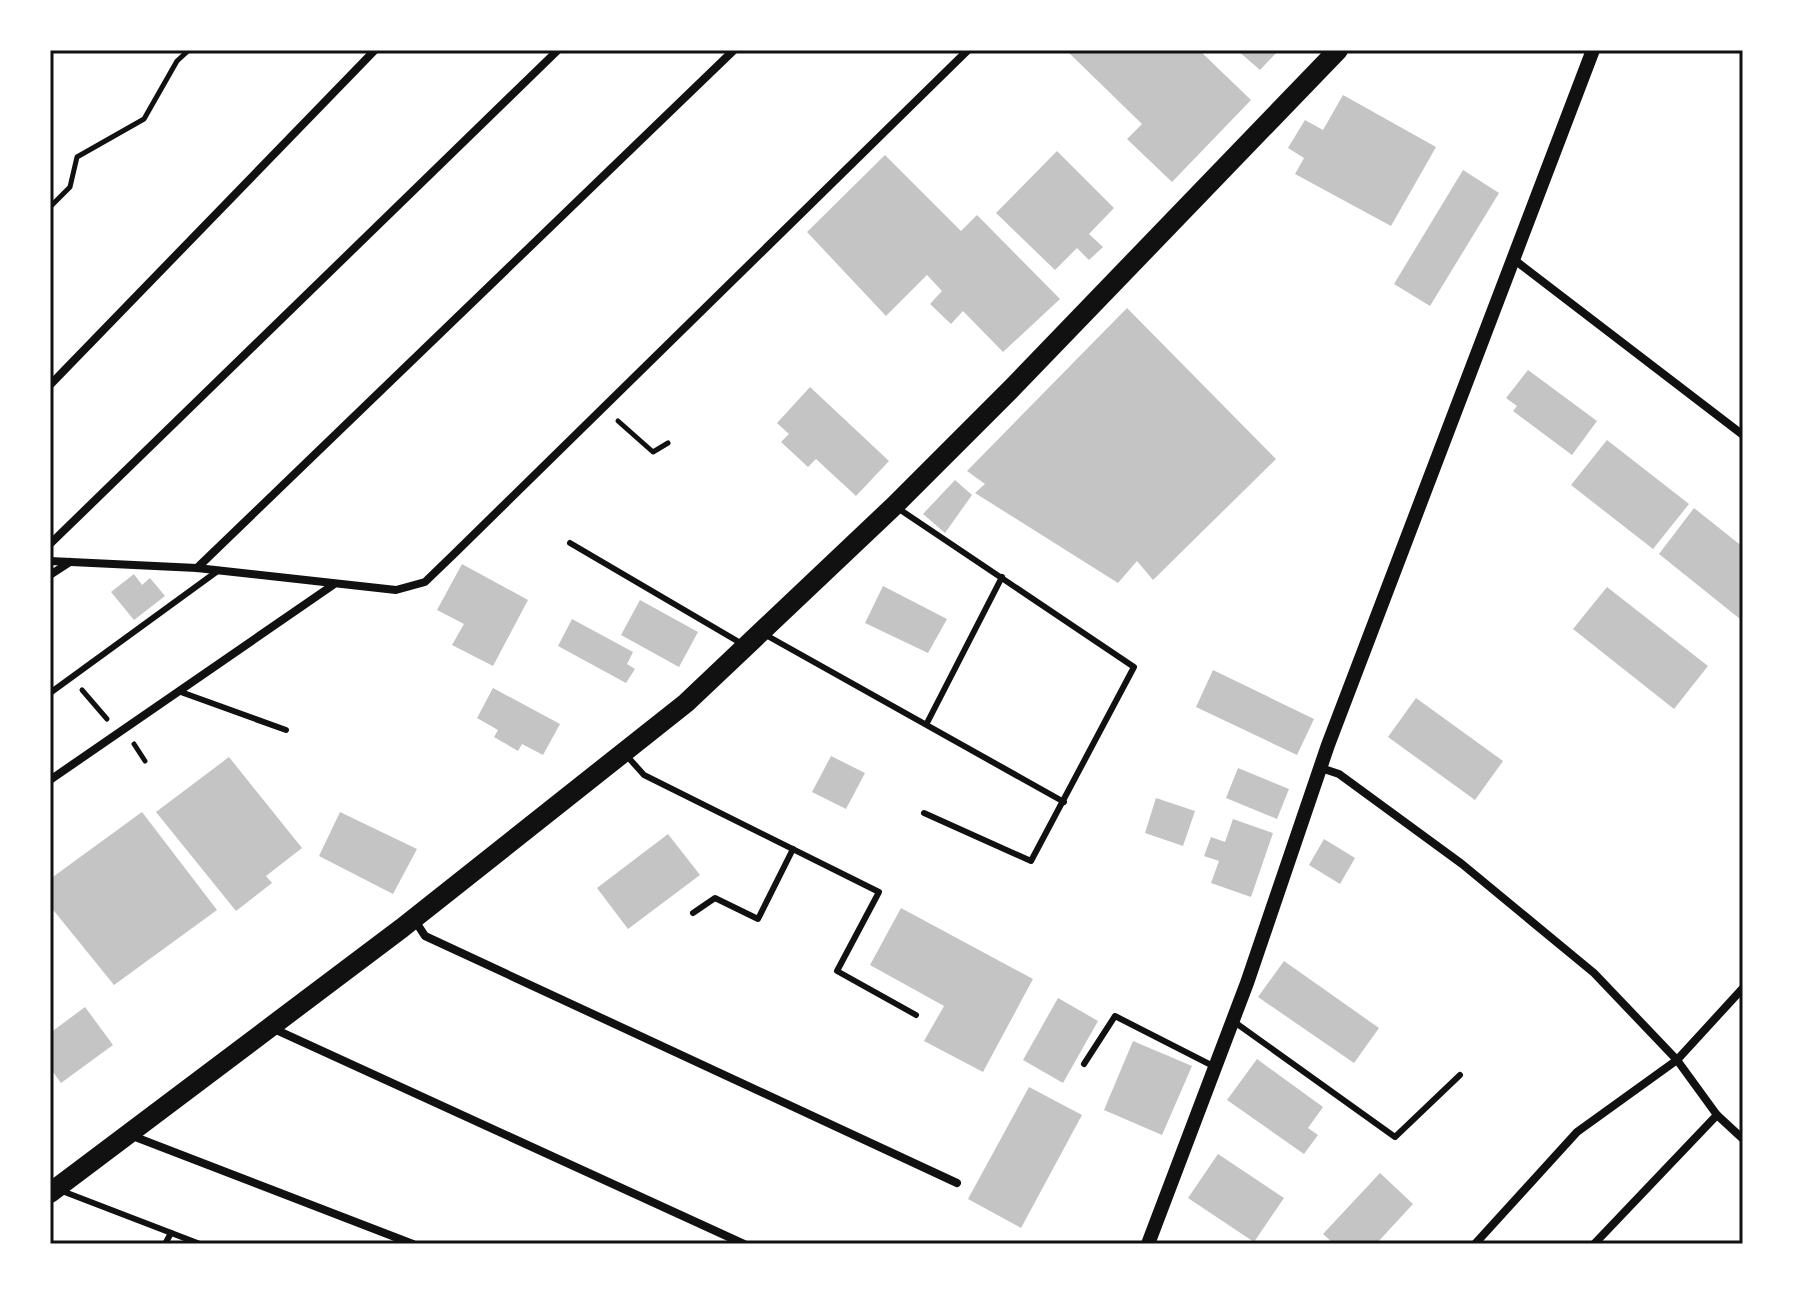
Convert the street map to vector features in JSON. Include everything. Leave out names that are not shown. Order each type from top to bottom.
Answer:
[{"type":"main road","points":[[53,1191],[413,917],[686,703],[894,506],[1081,319],[1338,50]]},
{"type":"street","points":[[50,385],[375,50]]},
{"type":"street","points":[[50,544],[558,50]]},
{"type":"street","points":[[197,568],[734,50]]},
{"type":"street","points":[[50,561],[197,568],[396,590],[425,582],[606,409],[712,298],[968,50]]},
{"type":"street","points":[[1148,1244],[1233,1021],[1321,768],[1511,257],[1593,50]]},
{"type":"street","points":[[1511,257],[1743,435]]},
{"type":"street","points":[[50,575],[71,562]]},
{"type":"street","points":[[50,780],[333,584]]},
{"type":"street","points":[[1321,768],[1339,774],[1462,864],[1594,973],[1677,1060],[1717,1115],[1743,1139]]},
{"type":"street","points":[[413,917],[425,936],[957,1183]]},
{"type":"street","points":[[1475,1244],[1577,1132],[1677,1060],[1743,988]]},
{"type":"street","points":[[269,1026],[744,1244]]},
{"type":"street","points":[[1594,1244],[1717,1115]]},
{"type":"street","points":[[127,1134],[410,1243]]},
{"type":"lane","points":[[894,506],[1134,667],[1031,861],[924,813]]},
{"type":"lane","points":[[570,543],[754,639],[927,723],[1064,802]]},
{"type":"lane","points":[[50,693],[219,570]]},
{"type":"lane","points":[[927,723],[1002,577]]},
{"type":"lane","points":[[178,691],[286,730]]},
{"type":"lane","points":[[624,752],[644,775],[879,892],[837,971],[916,1015]]},
{"type":"lane","points":[[693,913],[715,898],[758,919],[793,849]]},
{"type":"lane","points":[[1084,1064],[1115,1016],[1215,1067]]},
{"type":"lane","points":[[1233,1021],[1395,1137],[1460,1075]]},
{"type":"lane","points":[[53,1191],[200,1244]]},
{"type":"lane","points":[[165,1244],[171,1233]]},
{"type":"path","points":[[50,207],[70,187],[77,157],[144,119],[177,61],[189,50]]},
{"type":"path","points":[[606,409],[653,452],[668,443]]},
{"type":"path","points":[[72,677],[118,732]]},
{"type":"building","points":[[1066,50],[1199,50],[1251,100],[1172,182],[1127,139],[1142,124]]},
{"type":"building","points":[[1237,50],[1279,50],[1260,70]]},
{"type":"building","points":[[1343,95],[1436,147],[1391,226],[1295,174],[1304,158],[1288,148],[1305,120],[1323,130]]},
{"type":"building","points":[[1057,151],[1114,208],[1089,234],[1103,247],[1089,260],[1077,248],[1055,270],[996,213]]},
{"type":"building","points":[[885,155],[961,231],[977,215],[1060,299],[1003,352],[963,311],[951,324],[930,304],[942,291],[927,275],[886,316],[807,232]]},
{"type":"building","points":[[1463,170],[1499,193],[1430,306],[1394,284]]},
{"type":"building","points":[[1127,308],[1276,459],[1153,580],[1137,561],[1118,583],[975,493],[985,484],[967,471]]},
{"type":"building","points":[[1528,370],[1597,421],[1572,455],[1513,411],[1517,406],[1506,398]]},
{"type":"building","points":[[810,387],[889,461],[856,496],[816,459],[808,467],[781,442],[789,434],[777,423]]},
{"type":"building","points":[[1607,440],[1689,504],[1653,549],[1571,485]]},
{"type":"building","points":[[955,480],[972,495],[945,533],[923,514]]},
{"type":"building","points":[[1694,508],[1743,547],[1740,619],[1659,554]]},
{"type":"building","points":[[462,564],[528,600],[493,666],[452,645],[464,624],[437,610]]},
{"type":"building","points":[[134,574],[142,585],[150,578],[165,596],[134,620],[111,592]]},
{"type":"building","points":[[883,586],[947,619],[928,653],[865,623]]},
{"type":"building","points":[[1607,587],[1708,666],[1674,709],[1573,629]]},
{"type":"building","points":[[640,600],[698,632],[679,667],[621,635]]},
{"type":"building","points":[[572,619],[633,652],[627,664],[635,669],[626,683],[558,646]]},
{"type":"building","points":[[1213,670],[1314,719],[1297,755],[1196,707]]},
{"type":"building","points":[[493,688],[560,724],[543,755],[522,744],[518,751],[494,737],[498,730],[477,718]]},
{"type":"building","points":[[1416,698],[1503,761],[1475,800],[1388,737]]},
{"type":"building","points":[[831,756],[865,773],[846,809],[812,792]]},
{"type":"building","points":[[229,757],[302,848],[266,876],[272,883],[236,911],[156,812]]},
{"type":"building","points":[[1238,768],[1289,789],[1277,819],[1226,798]]},
{"type":"building","points":[[1156,798],[1195,811],[1183,846],[1145,833]]},
{"type":"building","points":[[142,812],[217,910],[114,985],[50,906],[50,879]]},
{"type":"building","points":[[340,812],[417,849],[393,894],[319,856]]},
{"type":"building","points":[[1233,819],[1273,833],[1251,897],[1211,883],[1219,861],[1204,856],[1211,837],[1225,842]]},
{"type":"building","points":[[668,834],[700,875],[628,929],[597,888]]},
{"type":"building","points":[[1324,839],[1355,858],[1340,884],[1309,865]]},
{"type":"building","points":[[901,908],[1033,979],[983,1072],[924,1041],[944,1006],[870,965]]},
{"type":"building","points":[[1284,961],[1379,1028],[1354,1063],[1258,997]]},
{"type":"building","points":[[1058,998],[1098,1021],[1063,1083],[1023,1060]]},
{"type":"building","points":[[85,1007],[113,1045],[61,1083],[50,1068],[50,1033]]},
{"type":"building","points":[[1133,1041],[1192,1066],[1162,1135],[1104,1110]]},
{"type":"building","points":[[1257,1059],[1323,1107],[1308,1128],[1318,1135],[1304,1154],[1227,1100]]},
{"type":"building","points":[[1029,1087],[1082,1115],[1021,1228],[968,1199]]},
{"type":"building","points":[[1218,1154],[1284,1198],[1254,1242],[1188,1198]]},
{"type":"building","points":[[1380,1173],[1413,1204],[1376,1244],[1334,1244],[1323,1234]]}]
